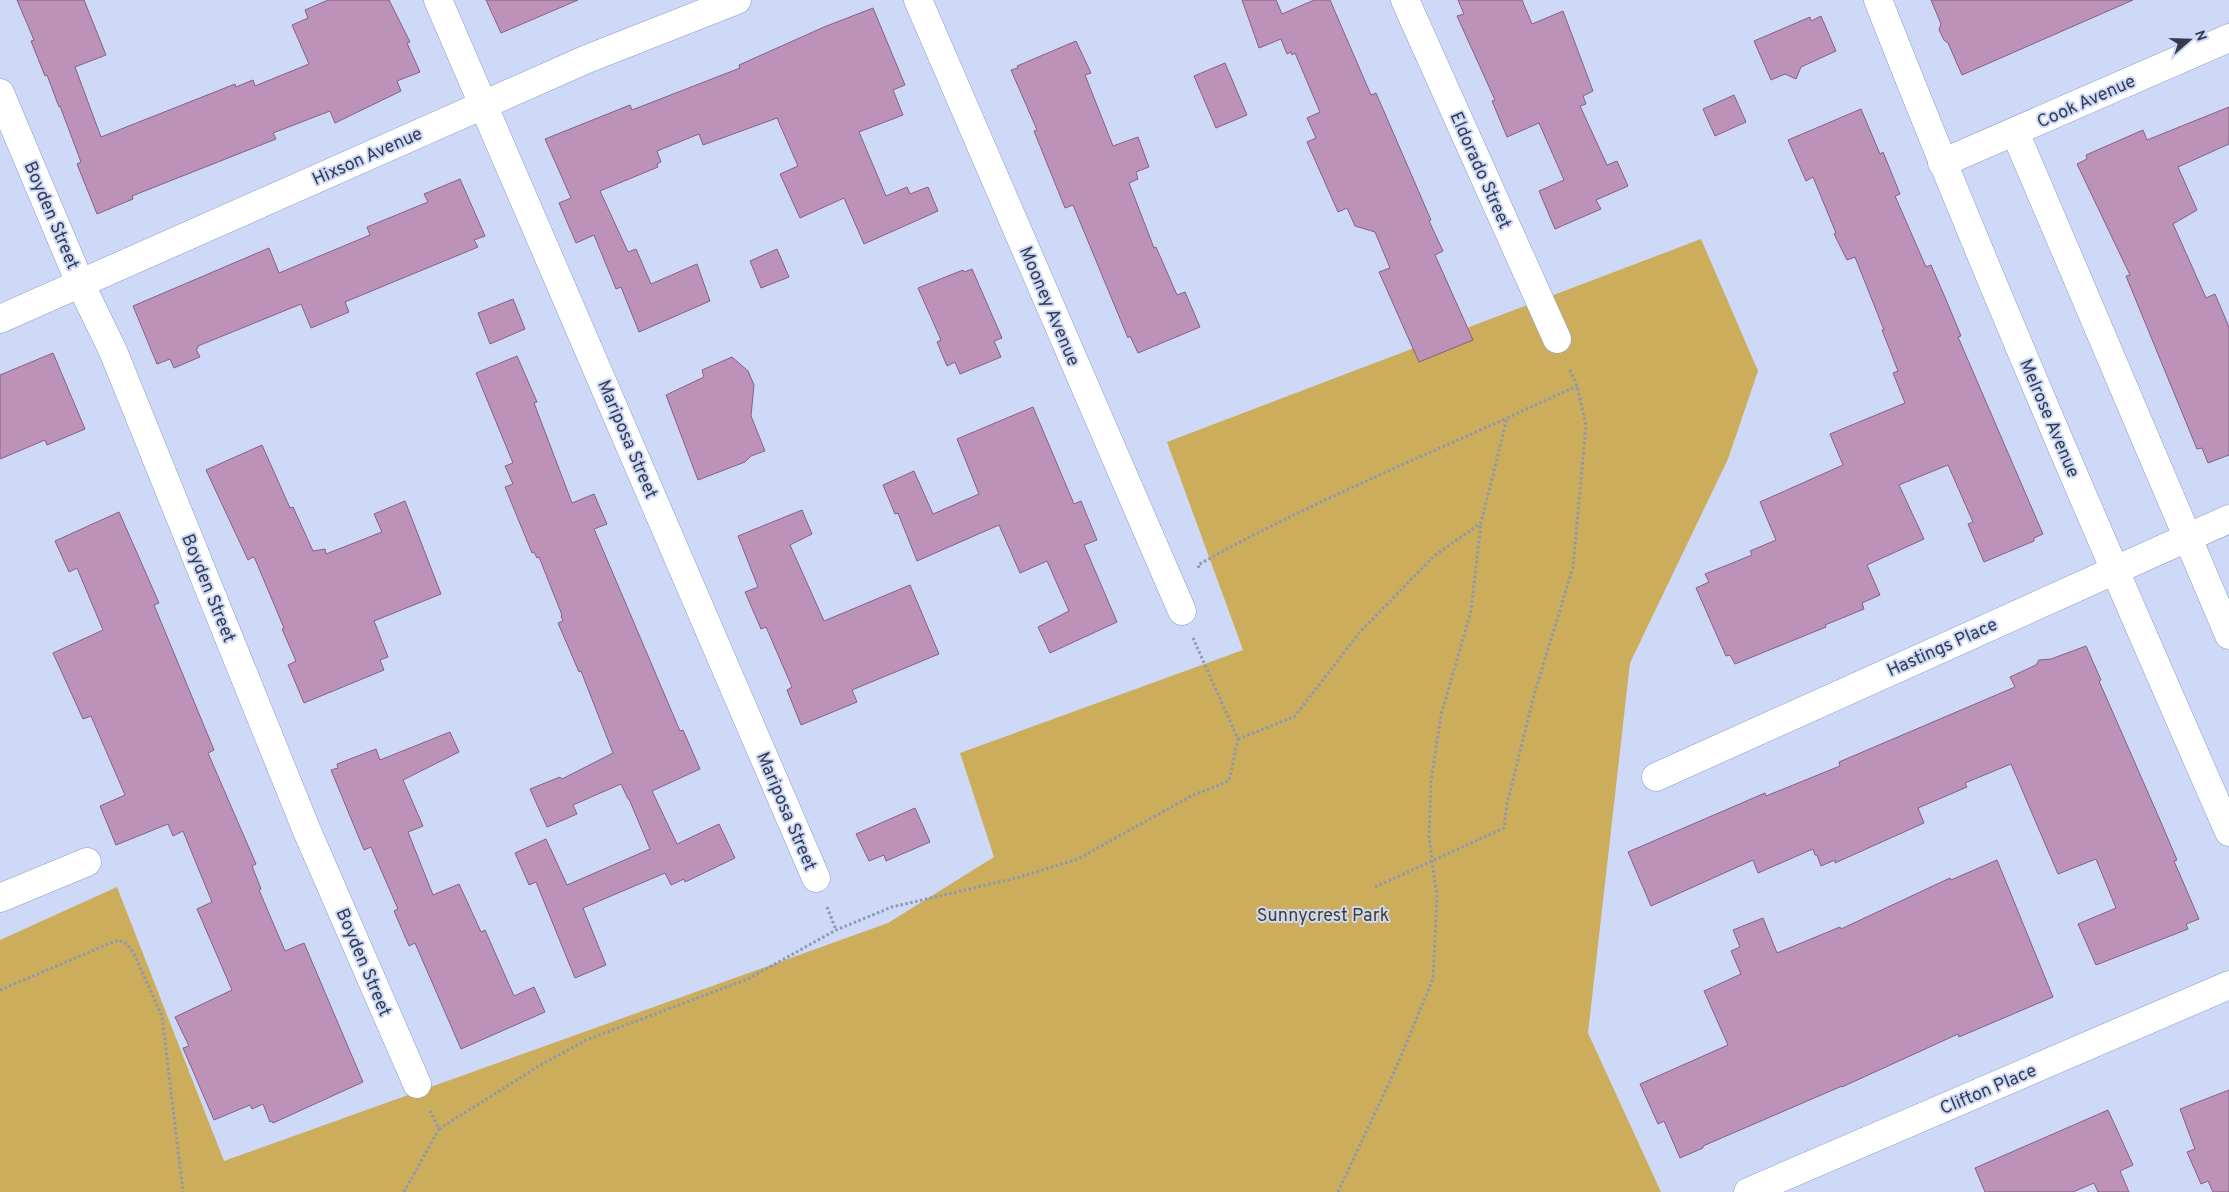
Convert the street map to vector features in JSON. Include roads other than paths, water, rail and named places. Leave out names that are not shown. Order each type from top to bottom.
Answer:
[{"type":"street","name":"Mariposa Street","points":[[438,0],[816,878]]},
{"type":"street","name":"Hixson Avenue","points":[[0,319],[587,59],[737,0]]},
{"type":"street","name":"Mooney Avenue","points":[[918,0],[1186,620]]},
{"type":"street","name":"Eldorado Street","points":[[1405,0],[1557,339]]},
{"type":"street","name":"Melrose Avenue","points":[[1878,0],[1942,163],[2114,569],[2229,832]]},
{"type":"street","name":"Cook Avenue","points":[[1942,163],[2229,38]]},
{"type":"street","name":"Boyden Street","points":[[0,93],[80,283],[113,351],[307,831],[417,1084]]},
{"type":"street","points":[[2016,132],[2229,634]]},
{"type":"street","name":"Hastings Place","points":[[1656,777],[2114,569],[2229,519]]},
{"type":"street","points":[[0,898],[87,862]]},
{"type":"street","name":"Clifton Place","points":[[1748,1192],[2229,985]]},
{"type":"park label","name":"Sunnycrest Park","points":[[1323,915]]}]
